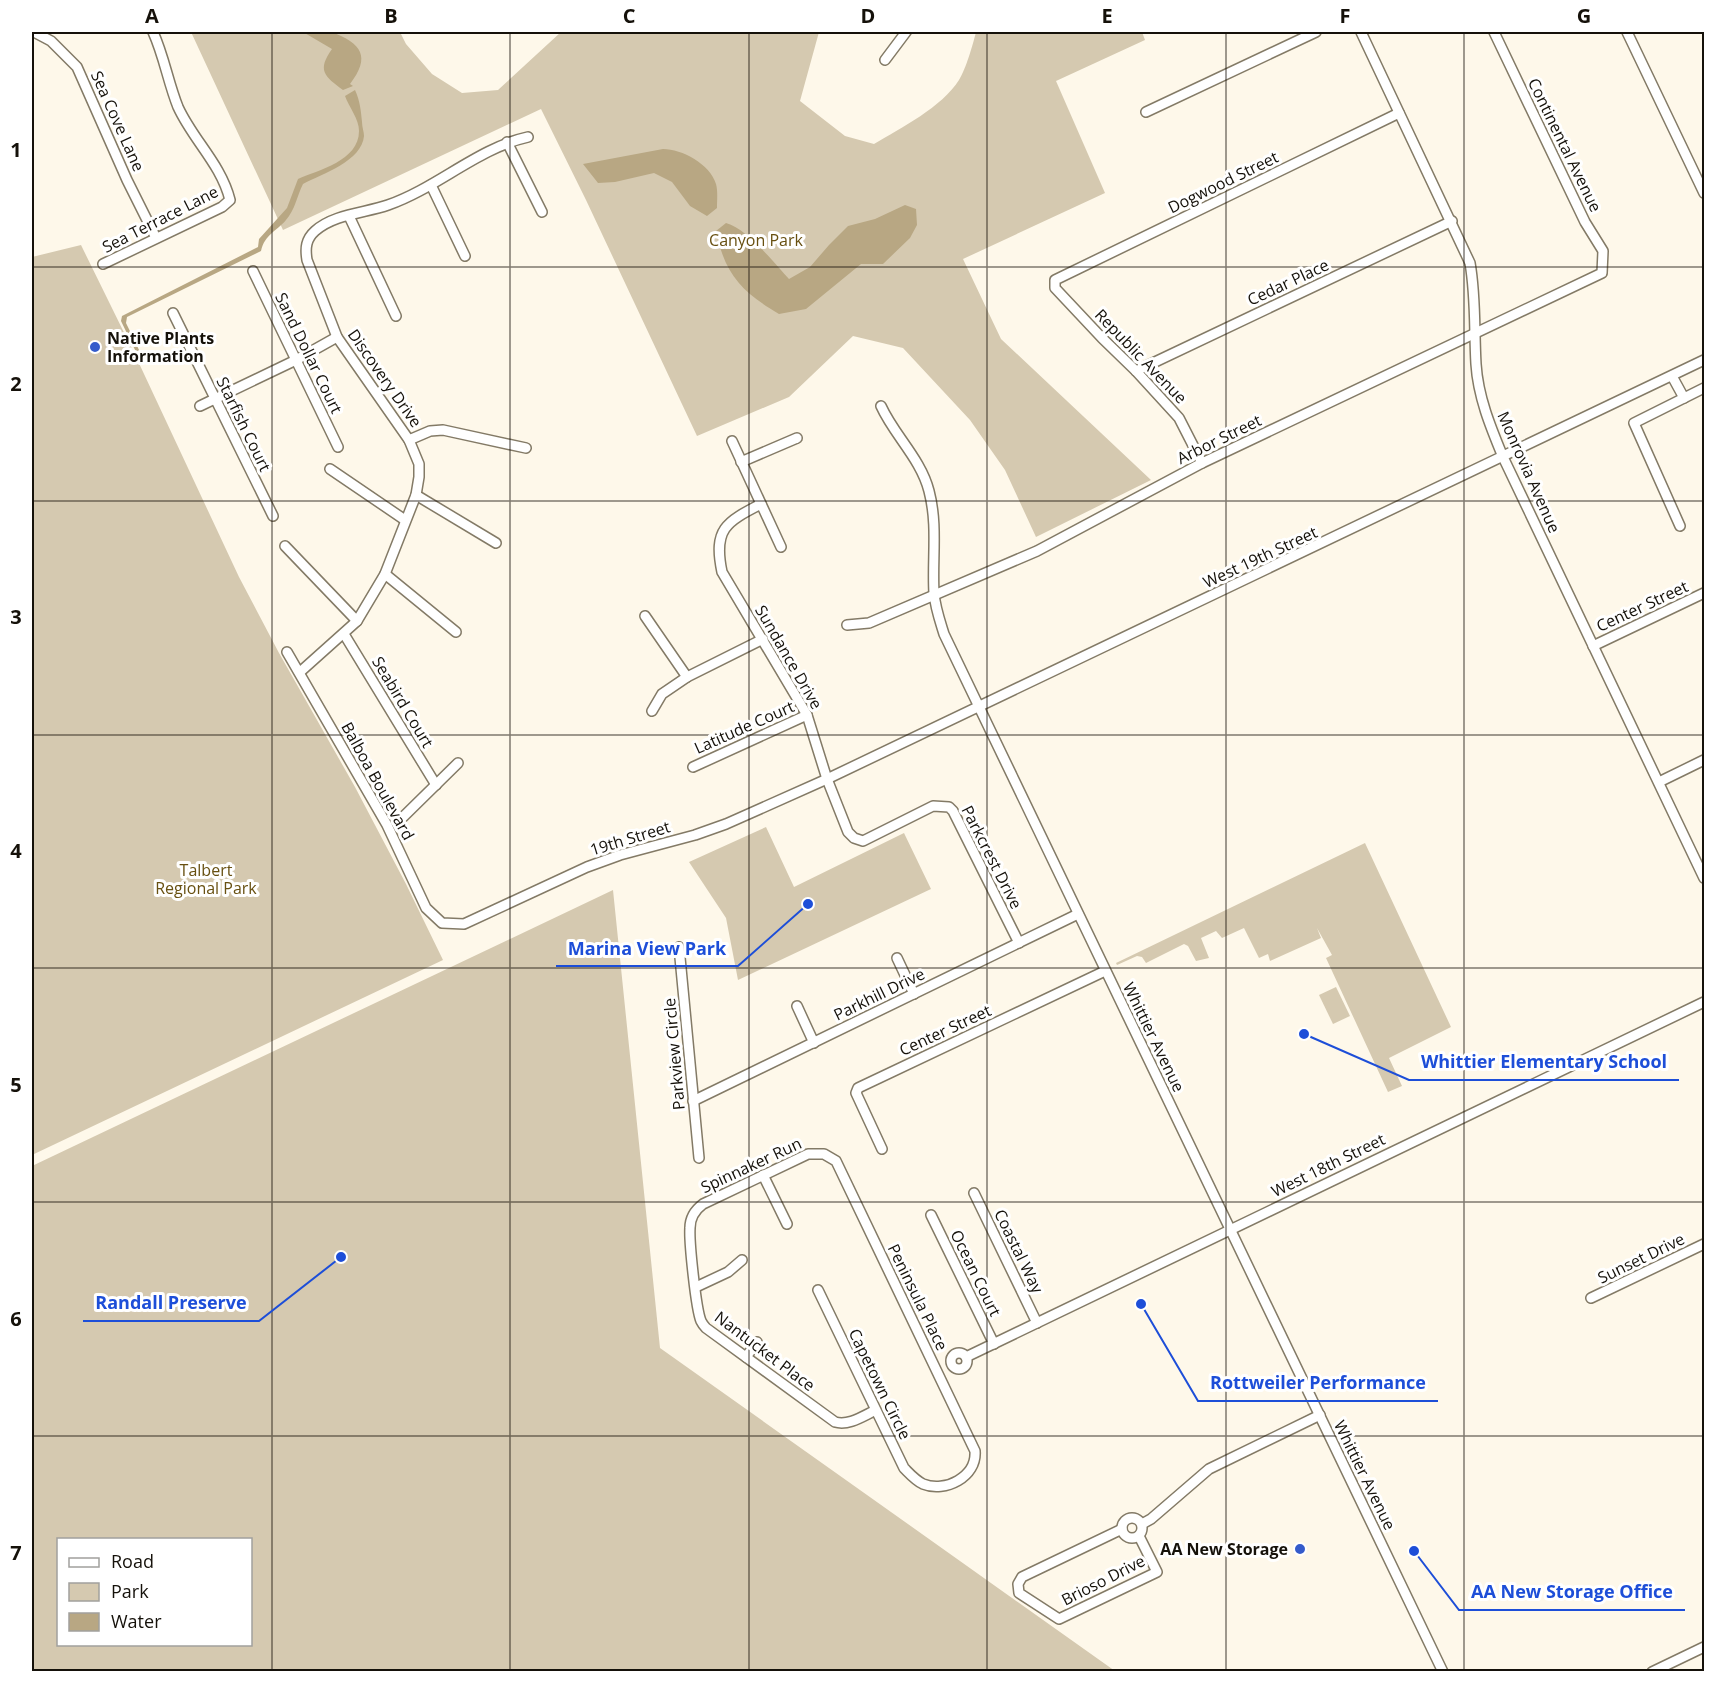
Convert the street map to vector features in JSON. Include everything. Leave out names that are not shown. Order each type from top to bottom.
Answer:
[{"type":"street","name":"Sea Cove Lane","points":[[34,32],[53,36],[77,67],[156,238]]},
{"type":"street","name":"Sea Terrace Lane","points":[[103,264],[222,207],[230,200],[219,171],[178,107],[160,47],[153,32]]},
{"type":"street","points":[[885,60],[906,32]]},
{"type":"street","points":[[1146,112],[1316,32]]},
{"type":"street","name":"Monrovia Avenue","points":[[1361,32],[1470,263],[1475,298],[1476,366],[1481,398],[1503,457],[1704,878]]},
{"type":"street","name":"Continental Avenue","points":[[1494,32],[1585,222],[1603,251],[1602,273]]},
{"type":"street","points":[[1627,32],[1704,193]]},
{"type":"street","name":"Dogwood Street","points":[[1059,277],[1399,113]]},
{"type":"street","name":"Discovery Drive","points":[[300,672],[357,621],[385,574],[416,495],[419,464],[409,440],[337,337],[307,260],[308,238],[316,230],[332,221],[389,204],[430,185],[507,142],[528,137]]},
{"type":"street","points":[[507,142],[542,212]]},
{"type":"street","points":[[430,185],[465,256]]},
{"type":"street","points":[[349,216],[396,316]]},
{"type":"street","name":"Cedar Place","points":[[1136,371],[1452,221]]},
{"type":"street","name":"Sand Dollar Court","points":[[253,271],[338,447]]},
{"type":"street","name":"Arbor Street","points":[[847,625],[869,623],[1037,551],[1202,463],[1602,273]]},
{"type":"street","name":"Republic Avenue","points":[[1059,277],[1055,280],[1055,288],[1179,418],[1202,463]]},
{"type":"street","name":"Starfish Court","points":[[173,313],[273,516]]},
{"type":"street","points":[[201,406],[296,360],[337,337]]},
{"type":"street","name":"West 19th Street","points":[[827,779],[1704,360]]},
{"type":"street","points":[[1672,376],[1684,398]]},
{"type":"street","points":[[1680,526],[1634,423],[1704,388]]},
{"type":"street","name":"Whittier Avenue","points":[[881,406],[889,423],[920,469],[928,488],[934,522],[934,594],[944,634],[1443,1671]]},
{"type":"street","points":[[409,440],[430,431],[443,430],[526,448]]},
{"type":"street","points":[[741,462],[797,438]]},
{"type":"street","points":[[732,441],[782,547]]},
{"type":"street","points":[[330,470],[405,520]]},
{"type":"street","points":[[416,495],[496,543]]},
{"type":"street","name":"Sundance Drive","points":[[761,504],[732,519],[723,530],[718,553],[722,572],[807,715],[827,779]]},
{"type":"street","points":[[285,546],[357,621]]},
{"type":"street","points":[[385,574],[456,632]]},
{"type":"street","name":"Center Street","points":[[1593,646],[1704,593]]},
{"type":"street","points":[[645,616],[687,677]]},
{"type":"street","name":"Seabird Court","points":[[345,634],[436,785]]},
{"type":"street","points":[[652,711],[662,694],[687,677],[763,639]]},
{"type":"street","name":"Balboa Boulevard","points":[[287,652],[387,825],[420,898],[432,915],[442,923]]},
{"type":"street","name":"Latitude Court","points":[[693,767],[807,715]]},
{"type":"street","points":[[1659,782],[1704,760]]},
{"type":"street","points":[[401,819],[458,763]]},
{"type":"street","name":"19th Street","points":[[442,923],[464,924],[587,867],[726,824],[827,779]]},
{"type":"street","name":"Parkcrest Drive","points":[[827,779],[848,832],[863,841],[933,806],[949,807],[1018,944]]},
{"type":"street","name":"Parkhill Drive","points":[[693,1101],[1078,914]]},
{"type":"street","name":"Parkview Circle","points":[[678,947],[699,1158]]},
{"type":"street","points":[[897,958],[914,994]]},
{"type":"street","name":"Center Street","points":[[882,1149],[856,1093],[858,1088],[1105,970]]},
{"type":"street","name":"West 18th Street","points":[[966,1357],[1704,1002]]},
{"type":"street","points":[[797,1006],[814,1043]]},
{"type":"street","name":"Spinnaker Run","points":[[694,1213],[703,1204],[808,1154],[824,1154]]},
{"type":"street","name":"Peninsula Place","points":[[824,1154],[836,1161],[975,1451],[976,1460],[968,1474],[944,1485],[923,1484]]},
{"type":"street","points":[[763,1175],[787,1224]]},
{"type":"street","name":"Coastal Way","points":[[974,1193],[1037,1323]]},
{"type":"street","name":"Nantucket Place","points":[[694,1213],[690,1226],[696,1287],[701,1322],[706,1328],[835,1422],[842,1424],[850,1422],[876,1410]]},
{"type":"street","name":"Ocean Court","points":[[931,1215],[994,1344]]},
{"type":"street","name":"Sunset Drive","points":[[1591,1298],[1704,1244]]},
{"type":"street","points":[[696,1287],[728,1272],[742,1260]]},
{"type":"street","name":"Capetown Circle","points":[[818,1290],[904,1468],[923,1484]]},
{"type":"street","points":[[746,1357],[757,1342]]},
{"type":"street","name":"West 18th Street","points":[[933,1363],[958,1353],[966,1357]]},
{"type":"street","points":[[953,1356],[951,1362],[956,1368]]},
{"type":"street","name":"West 18th Street","points":[[941,1379],[951,1374],[956,1368],[965,1366],[966,1357]]},
{"type":"street","name":"Brioso Drive","points":[[1142,1524],[1151,1519],[1209,1469],[1320,1414]]},
{"type":"street","name":"Brioso Drive","points":[[1122,1529],[1127,1537],[1133,1538],[1139,1536],[1142,1524],[1137,1519],[1125,1520],[1122,1529],[1022,1577],[1018,1584],[1019,1593],[1059,1619],[1157,1572],[1139,1536]]},
{"type":"street","points":[[1652,1671],[1704,1647]]},
{"type":"green space","name":"Canyon Park","points":[[191,32],[400,32],[406,44],[432,74],[462,93],[498,90],[561,32],[819,32],[800,101],[845,136],[874,144],[932,108],[952,90],[964,70],[976,32],[1142,32],[1145,40],[1056,81],[1105,193],[963,259],[1001,339],[1151,480],[1036,537],[1005,470],[970,420],[903,348],[853,336],[789,397],[697,436],[541,109],[283,230]]},
{"type":"green space","name":"Talbert Regional Park","points":[[81,245],[239,577],[355,787],[443,960],[32,1155],[32,257]]},
{"type":"green space","points":[[766,827],[794,887],[904,833],[931,889],[738,980],[726,918],[689,862]]},
{"type":"green space","points":[[1365,843],[1451,1027],[1389,1058],[1402,1086],[1388,1092],[1326,958],[1332,955],[1317,928],[1321,938],[1270,961],[1268,954],[1259,958],[1244,928],[1222,938],[1216,931],[1201,938],[1209,958],[1196,961],[1188,946],[1184,944],[1146,963],[1142,957],[1137,956],[1117,965],[1116,963]]},
{"type":"green space","points":[[613,890],[660,1348],[1115,1671],[32,1671],[32,1166]]},
{"type":"green space","points":[[1336,987],[1350,1016],[1333,1024],[1319,995]]},
{"type":"water","points":[[303,32],[331,32],[342,36],[356,46],[361,59],[360,66],[350,84],[353,86],[343,90],[331,81],[324,68],[327,56],[332,49]]},
{"type":"water","points":[[355,90],[360,106],[364,136],[362,145],[356,153],[340,166],[303,184],[289,216],[268,237],[261,251],[127,317],[126,323],[140,352],[137,354],[121,321],[122,316],[258,247],[259,239],[287,208],[298,179],[336,163],[352,150],[357,141],[359,127],[345,96]]},
{"type":"water","points":[[663,149],[687,155],[702,164],[713,177],[717,187],[717,208],[707,216],[690,206],[672,182],[654,173],[615,182],[598,183],[583,164]]},
{"type":"water","points":[[905,205],[916,209],[917,225],[910,238],[883,264],[861,264],[806,309],[779,314],[755,298],[737,281],[724,259],[716,231],[726,223],[743,232],[789,279],[810,267],[848,226],[875,219]]},
{"type":"place","name":"Native Plants Information","points":[[95,347]]},
{"type":"place","name":"Marina View Park","points":[[808,904]]},
{"type":"place","name":"Whittier Elementary School","points":[[1304,1034]]},
{"type":"place","name":"Randall Preserve","points":[[341,1257]]},
{"type":"place","name":"Rottweiler Performance","points":[[1141,1304]]},
{"type":"place","name":"AA New Storage","points":[[1300,1549]]},
{"type":"place","name":"AA New Storage Office","points":[[1414,1551]]}]
